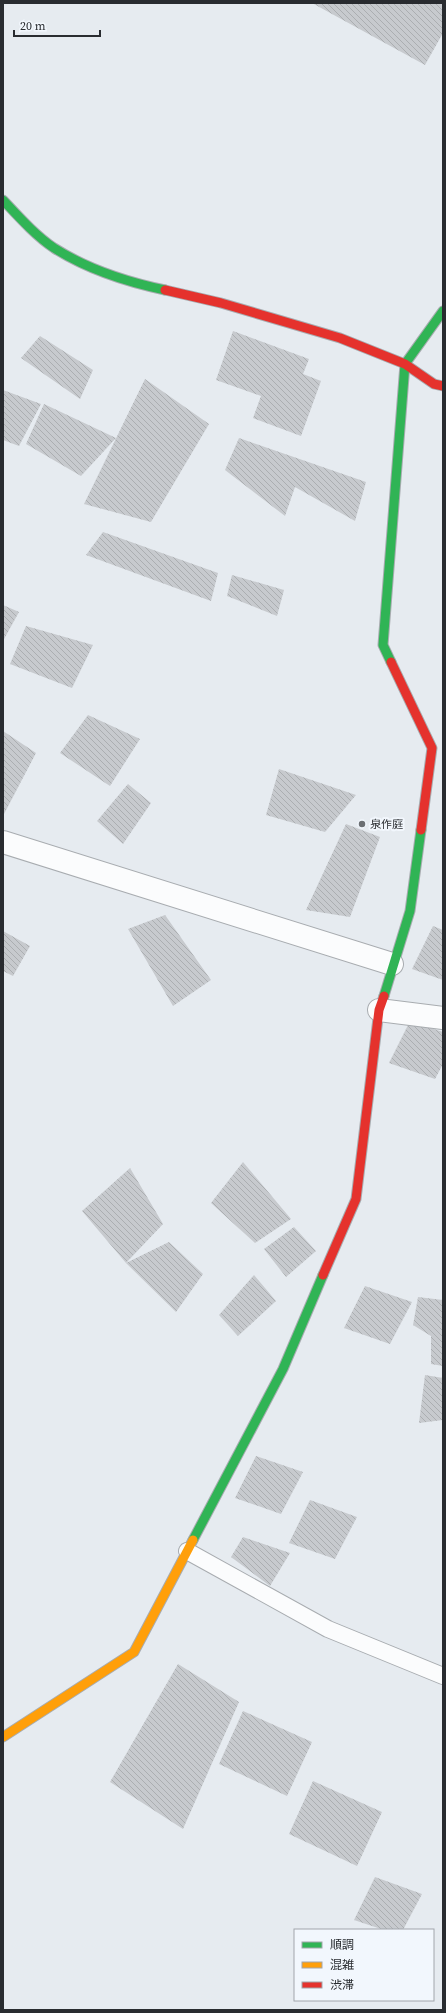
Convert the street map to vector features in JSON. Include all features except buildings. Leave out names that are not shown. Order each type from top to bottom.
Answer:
[{"type":"street","points":[[3,200],[23,221],[53,247],[80,263],[146,286],[221,303],[340,338],[405,364],[434,384],[443,386]]},
{"type":"street","points":[[3,1737],[134,1652],[283,1369],[356,1198],[379,1010],[392,964],[410,911],[432,748],[383,645],[405,364],[443,311]]},
{"type":"street","points":[[3,842],[392,964]]},
{"type":"street","points":[[379,1010],[443,1018]]},
{"type":"lane","points":[[187,1551],[328,1629],[443,1676]]},
{"type":"traffic: fast","points":[[3,200],[27,226],[54,248],[67,256],[108,274],[165,290]]},
{"type":"traffic: fast","points":[[391,662],[383,645],[405,364],[443,311]]},
{"type":"traffic: fast","points":[[384,996],[410,911],[421,830]]},
{"type":"traffic: fast","points":[[193,1540],[283,1369],[323,1275]]},
{"type":"traffic: slow","points":[[3,1737],[134,1652],[193,1540]]},
{"type":"traffic: jam","points":[[165,290],[221,303],[340,338],[405,364],[434,384],[443,386]]},
{"type":"traffic: jam","points":[[391,662],[432,748],[421,830]]},
{"type":"traffic: jam","points":[[323,1275],[356,1199],[379,1010],[384,996]]},
{"type":"place","name":"泉作庭","points":[[362,824]]}]
